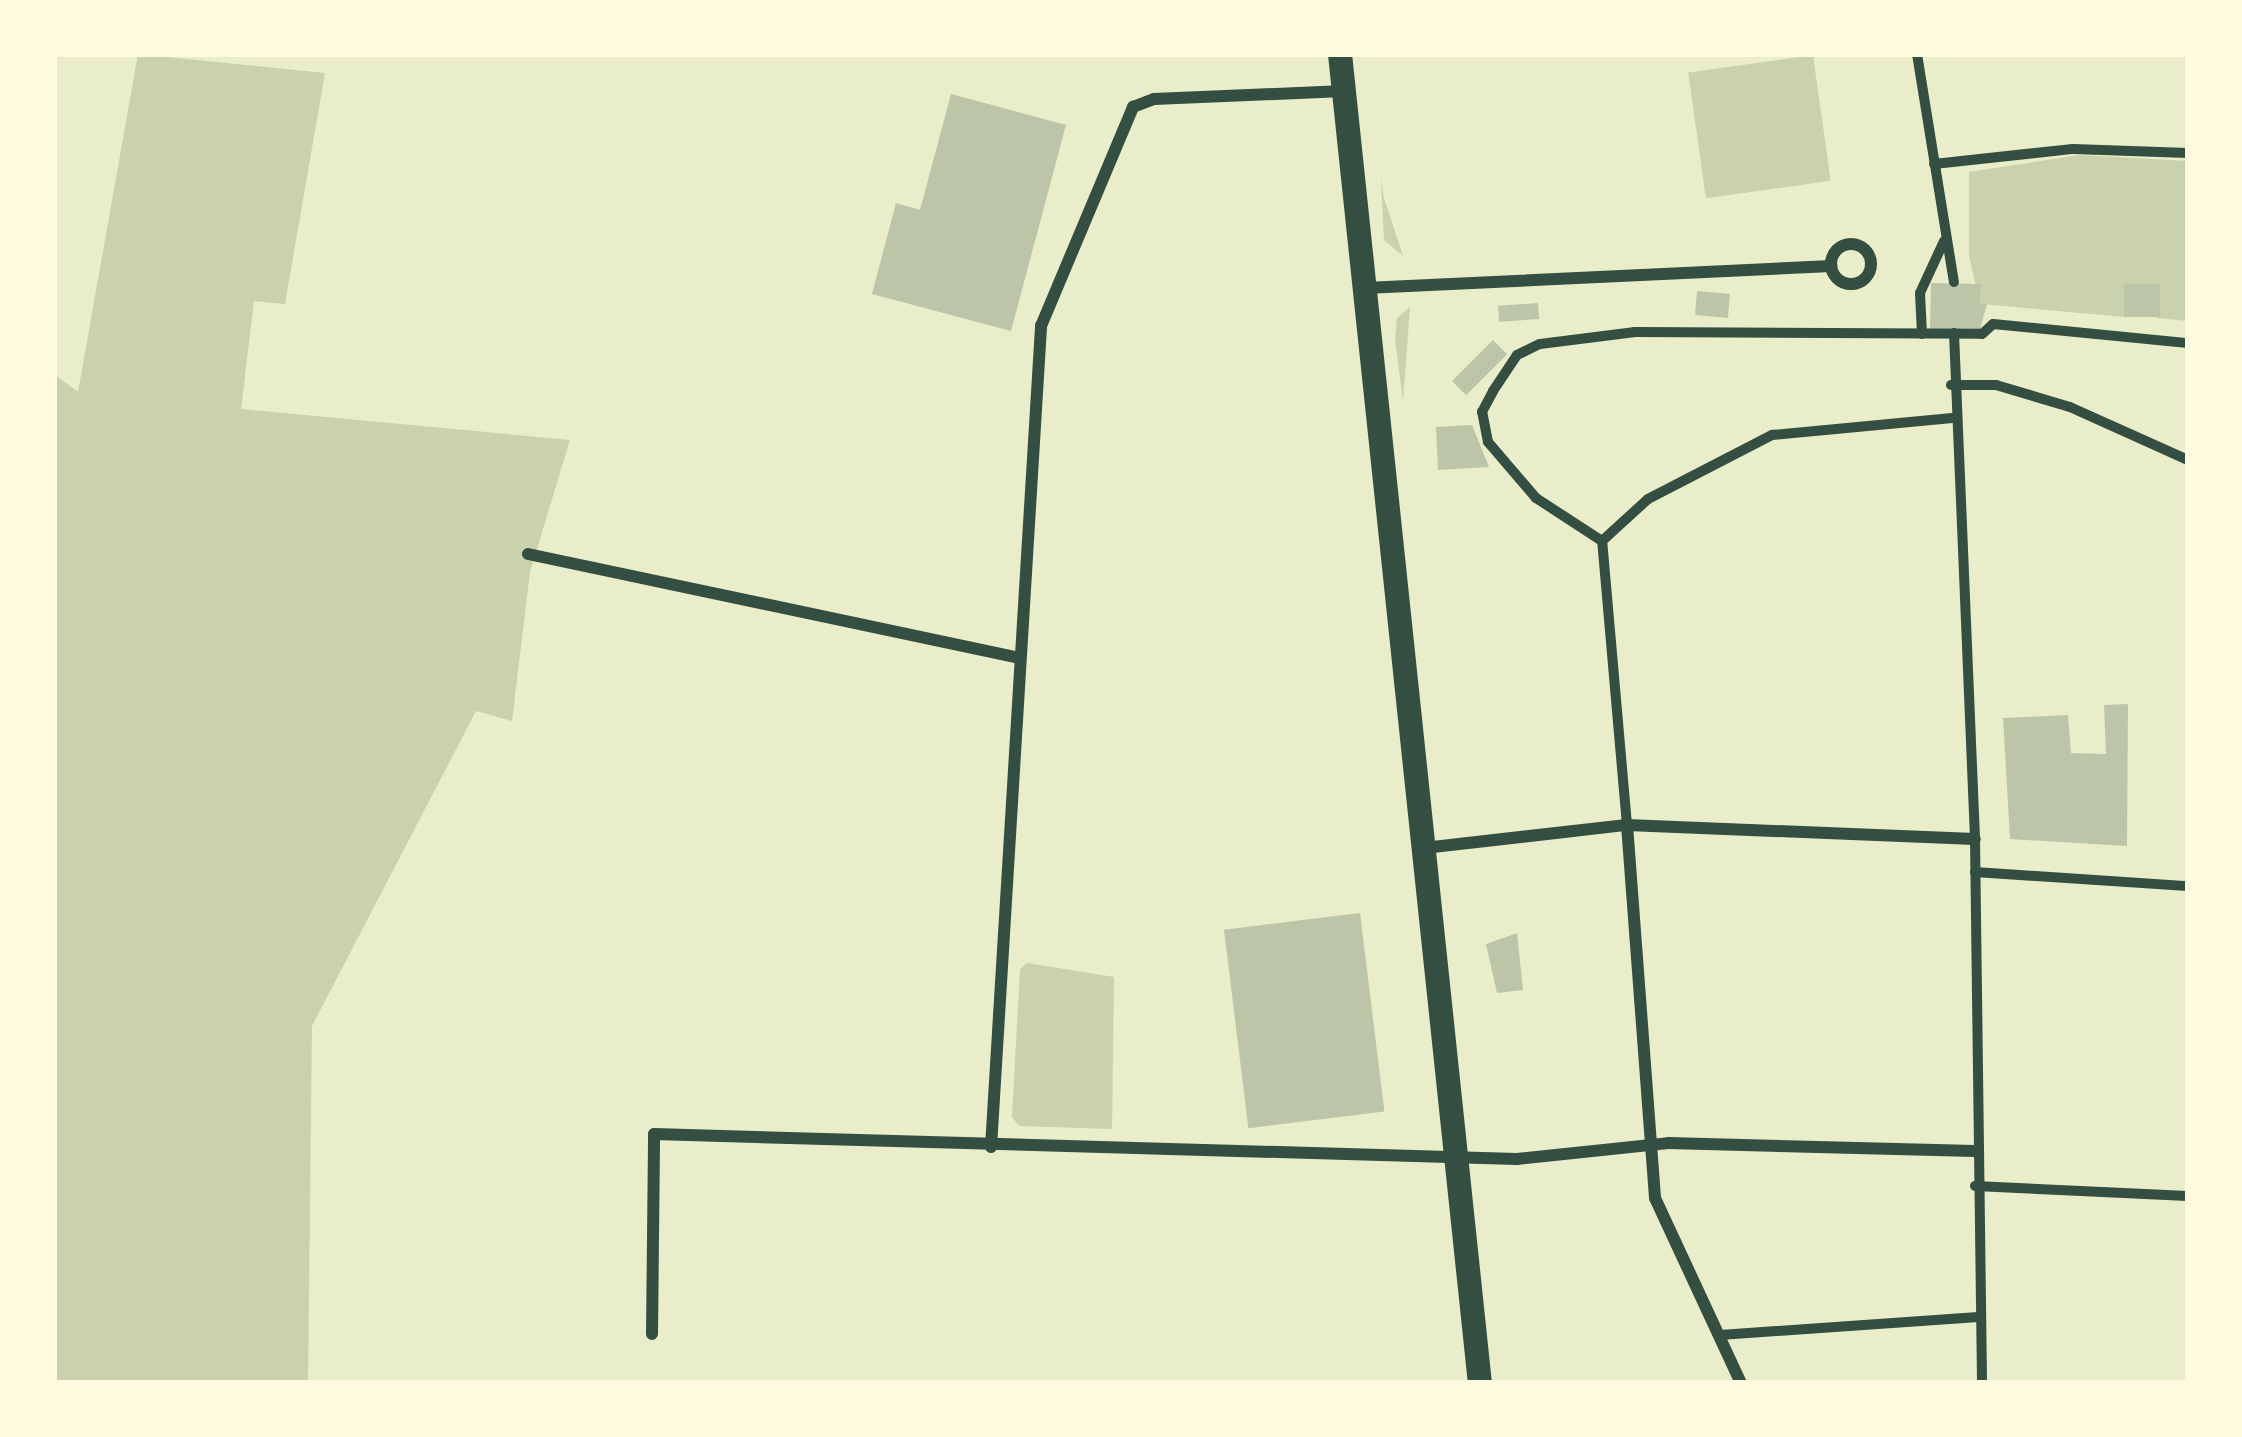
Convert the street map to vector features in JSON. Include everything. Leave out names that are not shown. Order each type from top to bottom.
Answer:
[{"type":"main road","points":[[1340,54],[1480,1383]]},
{"type":"street","points":[[1916,54],[1954,282]]},
{"type":"street","points":[[991,1147],[1036,345],[1124,116],[1144,100],[1344,91]]},
{"type":"street","points":[[1934,164],[2073,149],[2188,153]]},
{"type":"street","points":[[1922,334],[1920,293],[1945,239]]},
{"type":"street","points":[[1365,288],[1831,266]]},
{"type":"street","points":[[1602,541],[1536,498],[1504,470],[1488,442],[1483,412],[1517,355],[1540,344],[1635,332],[1982,334],[1993,324],[2188,343]]},
{"type":"street","points":[[1954,334],[1952,418],[1975,839],[1975,1186],[1982,1383]]},
{"type":"street","points":[[1952,385],[1996,385],[2070,407],[2188,460]]},
{"type":"street","points":[[1602,541],[1648,499],[1772,435],[1952,418]]},
{"type":"street","points":[[1602,541],[1627,825],[1645,1145],[1655,1198],[1738,1382]]},
{"type":"street","points":[[528,554],[1020,658]]},
{"type":"street","points":[[1423,848],[1627,825],[1975,839]]},
{"type":"street","points":[[1975,867],[2188,886]]},
{"type":"street","points":[[652,1334],[654,1134],[838,1134],[991,1147],[1456,1157],[1645,1145],[1975,1150]]},
{"type":"street","points":[[1975,1186],[2188,1196]]},
{"type":"street","points":[[1720,1335],[1978,1317]]},
{"type":"green space","points":[[138,54],[325,73],[285,304],[254,301],[241,409],[570,440],[530,572],[512,721],[476,711],[312,1026],[308,1383],[54,1383],[54,374],[78,392]]},
{"type":"green space","points":[[1813,55],[1831,181],[1706,198],[1688,73]]},
{"type":"green space","points":[[2080,155],[2188,161],[2188,321],[2157,318],[2159,284],[2124,284],[2125,317],[1980,304],[1969,256],[1969,172]]},
{"type":"green space","points":[[1381,178],[1384,198],[1403,256],[1384,240]]},
{"type":"green space","points":[[1410,307],[1403,402],[1395,339],[1397,318]]},
{"type":"green space","points":[[1027,963],[1114,977],[1112,1129],[1019,1126],[1012,1117],[1020,969]]},
{"type":"building","points":[[951,94],[1066,125],[1011,331],[872,294],[896,203],[920,210]]},
{"type":"building","points":[[1931,283],[1981,284],[1980,304],[1987,304],[1979,333],[1930,331]]},
{"type":"building","points":[[2124,284],[2160,284],[2160,317],[2124,317]]},
{"type":"building","points":[[1697,291],[1730,294],[1728,318],[1695,315]]},
{"type":"building","points":[[1538,303],[1539,319],[1499,322],[1498,306]]},
{"type":"building","points":[[1493,340],[1507,354],[1466,395],[1452,381]]},
{"type":"building","points":[[1472,425],[1489,467],[1438,470],[1436,427]]},
{"type":"building","points":[[2128,704],[2127,846],[2010,839],[2003,718],[2068,715],[2071,753],[2106,754],[2104,705]]},
{"type":"building","points":[[1360,913],[1384,1112],[1248,1128],[1224,930]]},
{"type":"building","points":[[1517,933],[1523,990],[1497,993],[1486,944]]}]
